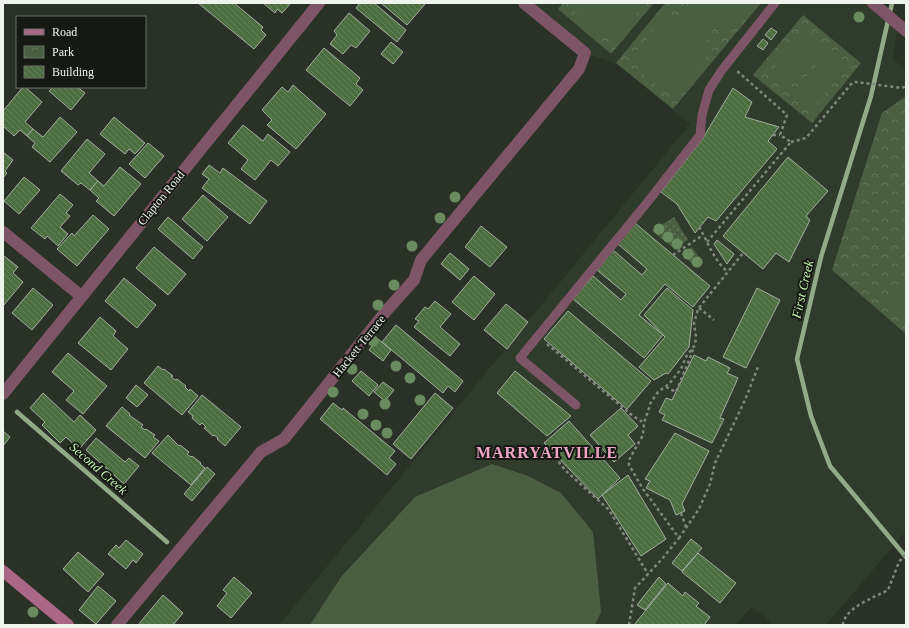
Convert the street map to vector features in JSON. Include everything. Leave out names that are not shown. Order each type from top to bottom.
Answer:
[{"type":"main road","points":[[3,571],[68,625]]},
{"type":"street","name":"Clapton Road","points":[[3,394],[319,3]]},
{"type":"street","name":"Hackett Terrace","points":[[117,625],[261,452],[284,439],[387,310],[414,280],[421,260],[579,69],[585,53],[524,3]]},
{"type":"street","points":[[877,6],[902,27]]},
{"type":"street","points":[[3,232],[81,296]]},
{"type":"lane","points":[[576,405],[520,358],[650,199],[700,135],[702,115],[709,90],[727,63],[775,3]]},
{"type":"path","points":[[727,63],[787,115],[780,135]]},
{"type":"path","points":[[707,242],[791,142],[806,138],[852,83],[856,82],[902,88],[906,86]]},
{"type":"path","points":[[773,135],[780,135],[791,142]]},
{"type":"path","points":[[699,227],[722,267],[728,272]]},
{"type":"path","points":[[673,255],[703,235]]},
{"type":"path","points":[[666,387],[676,392],[692,353],[696,337],[694,323],[698,309],[743,253]]},
{"type":"path","points":[[700,308],[714,320]]},
{"type":"path","points":[[537,337],[633,416],[644,423]]},
{"type":"path","points":[[679,538],[643,489],[629,465],[629,460],[643,435],[644,423],[651,402],[658,392],[666,387],[681,369],[693,347]]},
{"type":"path","points":[[629,625],[635,588],[662,560],[699,509],[710,484],[715,464],[745,400],[758,367]]},
{"type":"path","points":[[556,457],[565,470],[609,510],[648,574]]},
{"type":"path","points":[[681,513],[687,527]]},
{"type":"path","points":[[843,625],[843,619],[851,611],[888,590],[899,562],[906,553]]},
{"type":"shaded area","points":[[524,3],[873,3],[898,24],[893,59],[906,70],[906,531],[826,625],[773,625],[752,606],[736,625],[279,625],[690,124],[616,63],[585,53]]},
{"type":"green space","points":[[563,3],[654,3],[611,54],[558,9]]},
{"type":"green space","points":[[569,3],[645,3],[613,41],[606,35],[601,41],[574,19],[578,14],[568,5]]},
{"type":"green space","points":[[665,3],[761,3],[673,109],[616,63]]},
{"type":"green space","points":[[689,3],[750,3],[725,33],[717,26],[711,33],[685,11],[690,4]]},
{"type":"green space","points":[[667,14],[677,22],[682,16],[708,38],[705,43],[713,50],[677,93],[669,86],[664,92],[637,70],[641,65],[632,57]]},
{"type":"green space","points":[[803,15],[861,63],[812,123],[753,75]]},
{"type":"green space","points":[[806,29],[824,45],[788,88],[770,72]]},
{"type":"green space","points":[[830,49],[849,65],[813,108],[794,92]]},
{"type":"green space","points":[[906,96],[906,334],[832,270],[882,113]]},
{"type":"green space","points":[[674,217],[688,240],[675,249],[652,231]]},
{"type":"green space","points":[[692,247],[703,263],[696,267],[681,254]]},
{"type":"green space","points":[[906,285],[906,325],[886,308]]},
{"type":"green space","points":[[492,464],[528,476],[561,493],[593,532],[601,612],[595,625],[310,625],[341,577],[415,497]]},
{"type":"building","points":[[198,3],[234,3],[263,27],[261,30],[266,35],[254,49]]},
{"type":"building","points":[[263,3],[291,3],[282,13],[277,9],[275,13]]},
{"type":"building","points":[[360,3],[374,3],[406,30],[397,42],[356,8]]},
{"type":"building","points":[[381,3],[426,3],[407,25]]},
{"type":"building","points":[[349,13],[370,31],[356,48],[351,45],[343,54],[330,44],[337,35],[334,31]]},
{"type":"building","points":[[771,28],[777,32],[771,40],[765,35]]},
{"type":"building","points":[[763,39],[768,43],[763,50],[757,46]]},
{"type":"building","points":[[391,42],[403,52],[393,64],[381,54]]},
{"type":"building","points":[[324,48],[360,78],[356,84],[363,90],[350,106],[306,70]]},
{"type":"building","points":[[293,85],[326,114],[296,149],[267,125],[272,120],[262,110],[282,87],[288,92]]},
{"type":"building","points":[[22,88],[26,88],[42,102],[25,122],[33,129],[27,136],[20,130],[14,136],[3,126],[3,111]]},
{"type":"building","points":[[52,88],[78,88],[85,93],[71,110],[49,91]]},
{"type":"building","points":[[733,88],[752,102],[745,117],[779,127],[768,141],[777,149],[716,221],[708,217],[695,233],[677,204],[661,192],[703,138]]},
{"type":"building","points":[[60,117],[77,132],[50,162],[32,147],[35,143],[27,136],[33,129],[43,137]]},
{"type":"building","points":[[114,117],[145,143],[135,154],[129,149],[125,154],[100,134]]},
{"type":"building","points":[[243,125],[263,141],[268,134],[290,152],[278,166],[271,160],[255,180],[241,169],[248,160],[228,143]]},
{"type":"building","points":[[87,139],[105,154],[89,173],[98,181],[90,190],[81,183],[78,185],[61,171]]},
{"type":"building","points":[[148,143],[164,156],[145,178],[129,164]]},
{"type":"building","points":[[3,152],[13,160],[5,171],[7,173],[3,178]]},
{"type":"building","points":[[788,157],[828,191],[806,216],[810,220],[789,262],[776,253],[763,269],[723,236]]},
{"type":"building","points":[[209,165],[220,173],[223,168],[267,201],[250,224],[202,188],[209,179],[202,174]]},
{"type":"building","points":[[120,167],[141,184],[114,216],[96,201],[99,198],[90,190],[98,181],[104,186]]},
{"type":"building","points":[[24,177],[40,190],[19,214],[4,201]]},
{"type":"building","points":[[60,194],[73,205],[66,213],[70,216],[60,227],[68,234],[58,246],[47,236],[45,239],[31,228]]},
{"type":"building","points":[[203,195],[228,217],[207,241],[182,219]]},
{"type":"building","points":[[93,215],[109,229],[77,266],[57,249],[72,233],[74,236]]},
{"type":"building","points":[[168,217],[203,247],[193,259],[158,229]]},
{"type":"building","points":[[635,223],[710,286],[693,307],[665,284],[639,315],[663,335],[644,358],[573,299],[593,276],[621,300],[626,294],[597,270],[613,250],[642,275],[647,269],[618,244]]},
{"type":"building","points":[[481,226],[507,247],[490,267],[465,247]]},
{"type":"building","points":[[717,240],[734,254],[727,264],[714,244]]},
{"type":"building","points":[[154,247],[186,274],[168,295],[136,268]]},
{"type":"building","points":[[450,253],[469,269],[460,280],[441,264]]},
{"type":"building","points":[[4,256],[18,267],[13,273],[23,282],[3,306],[3,258]]},
{"type":"building","points":[[474,276],[495,294],[474,320],[452,302]]},
{"type":"building","points":[[124,278],[156,305],[137,328],[105,301]]},
{"type":"building","points":[[33,288],[53,305],[32,330],[12,313]]},
{"type":"building","points":[[667,288],[693,310],[689,347],[668,374],[666,373],[654,380],[639,367],[665,337],[644,315]]},
{"type":"building","points":[[757,288],[780,300],[746,368],[723,357]]},
{"type":"building","points":[[435,301],[451,314],[440,327],[460,344],[450,356],[414,327],[419,321],[415,319],[425,307],[428,309]]},
{"type":"building","points":[[506,304],[528,322],[507,349],[484,330]]},
{"type":"building","points":[[568,311],[651,381],[627,409],[544,339]]},
{"type":"building","points":[[100,317],[116,331],[113,336],[128,349],[111,370],[78,343]]},
{"type":"building","points":[[396,325],[463,381],[455,392],[448,386],[443,393],[382,342]]},
{"type":"building","points":[[378,339],[391,350],[383,361],[369,350]]},
{"type":"building","points":[[68,353],[107,386],[83,414],[66,400],[74,391],[52,372]]},
{"type":"building","points":[[694,355],[706,361],[708,357],[730,368],[727,373],[738,378],[720,418],[724,419],[712,443],[662,420],[665,415],[659,412],[666,398],[672,400]]},
{"type":"building","points":[[158,366],[173,376],[171,377],[175,380],[177,379],[186,386],[185,387],[189,391],[190,389],[198,396],[182,415],[144,383]]},
{"type":"building","points":[[361,371],[378,385],[369,396],[352,381]]},
{"type":"building","points":[[515,371],[571,416],[547,436],[497,393]]},
{"type":"building","points":[[383,382],[394,390],[385,401],[374,392]]},
{"type":"building","points":[[136,385],[148,395],[137,407],[126,398]]},
{"type":"building","points":[[43,393],[74,422],[80,415],[96,430],[79,449],[66,437],[60,443],[42,425],[45,422],[30,408]]},
{"type":"building","points":[[435,393],[453,408],[411,459],[393,444]]},
{"type":"building","points":[[202,395],[241,427],[225,446],[217,439],[218,438],[214,435],[213,436],[204,428],[206,427],[202,423],[200,425],[192,418],[193,416],[188,412]]},
{"type":"building","points":[[333,403],[342,410],[343,408],[395,451],[389,458],[396,464],[387,475],[320,419]]},
{"type":"building","points":[[122,407],[130,414],[129,415],[143,425],[141,427],[155,435],[153,437],[159,441],[145,458],[106,426]]},
{"type":"building","points":[[621,408],[638,426],[628,435],[635,444],[614,462],[590,435]]},
{"type":"building","points":[[569,421],[620,478],[598,499],[544,443]]},
{"type":"building","points":[[3,431],[10,437],[3,446]]},
{"type":"building","points":[[675,433],[709,451],[682,504],[685,511],[676,515],[670,500],[646,488],[650,481],[645,479]]},
{"type":"building","points":[[168,435],[179,446],[180,445],[189,452],[187,454],[201,463],[200,464],[205,468],[191,485],[152,453]]},
{"type":"building","points":[[96,438],[125,462],[129,458],[139,466],[124,484],[86,450]]},
{"type":"building","points":[[207,467],[215,474],[192,501],[184,494]]},
{"type":"building","points":[[628,475],[666,539],[641,556],[602,495]]},
{"type":"building","points":[[691,539],[702,548],[682,571],[672,563]]},
{"type":"building","points":[[126,540],[143,554],[136,563],[133,560],[126,569],[108,554],[116,545],[119,548]]},
{"type":"building","points":[[78,552],[104,574],[88,592],[63,569]]},
{"type":"building","points":[[698,553],[736,583],[720,603],[682,572]]},
{"type":"building","points":[[234,577],[252,593],[231,618],[217,606],[227,593],[223,590]]},
{"type":"building","points":[[659,577],[666,584],[645,610],[637,605]]},
{"type":"building","points":[[668,583],[683,596],[685,592],[699,603],[696,606],[710,617],[704,625],[634,625]]},
{"type":"building","points":[[98,586],[116,601],[96,624],[79,610]]},
{"type":"building","points":[[163,595],[183,613],[173,625],[138,625]]},
{"type":"waterway","name":"First Creek","points":[[892,3],[871,96],[821,257],[797,359],[811,416],[830,466],[906,557]]},
{"type":"waterway","name":"Second Creek","points":[[17,412],[167,542]]},
{"type":"district","name":"MARRYATVILLE","points":[[547,452]]}]
